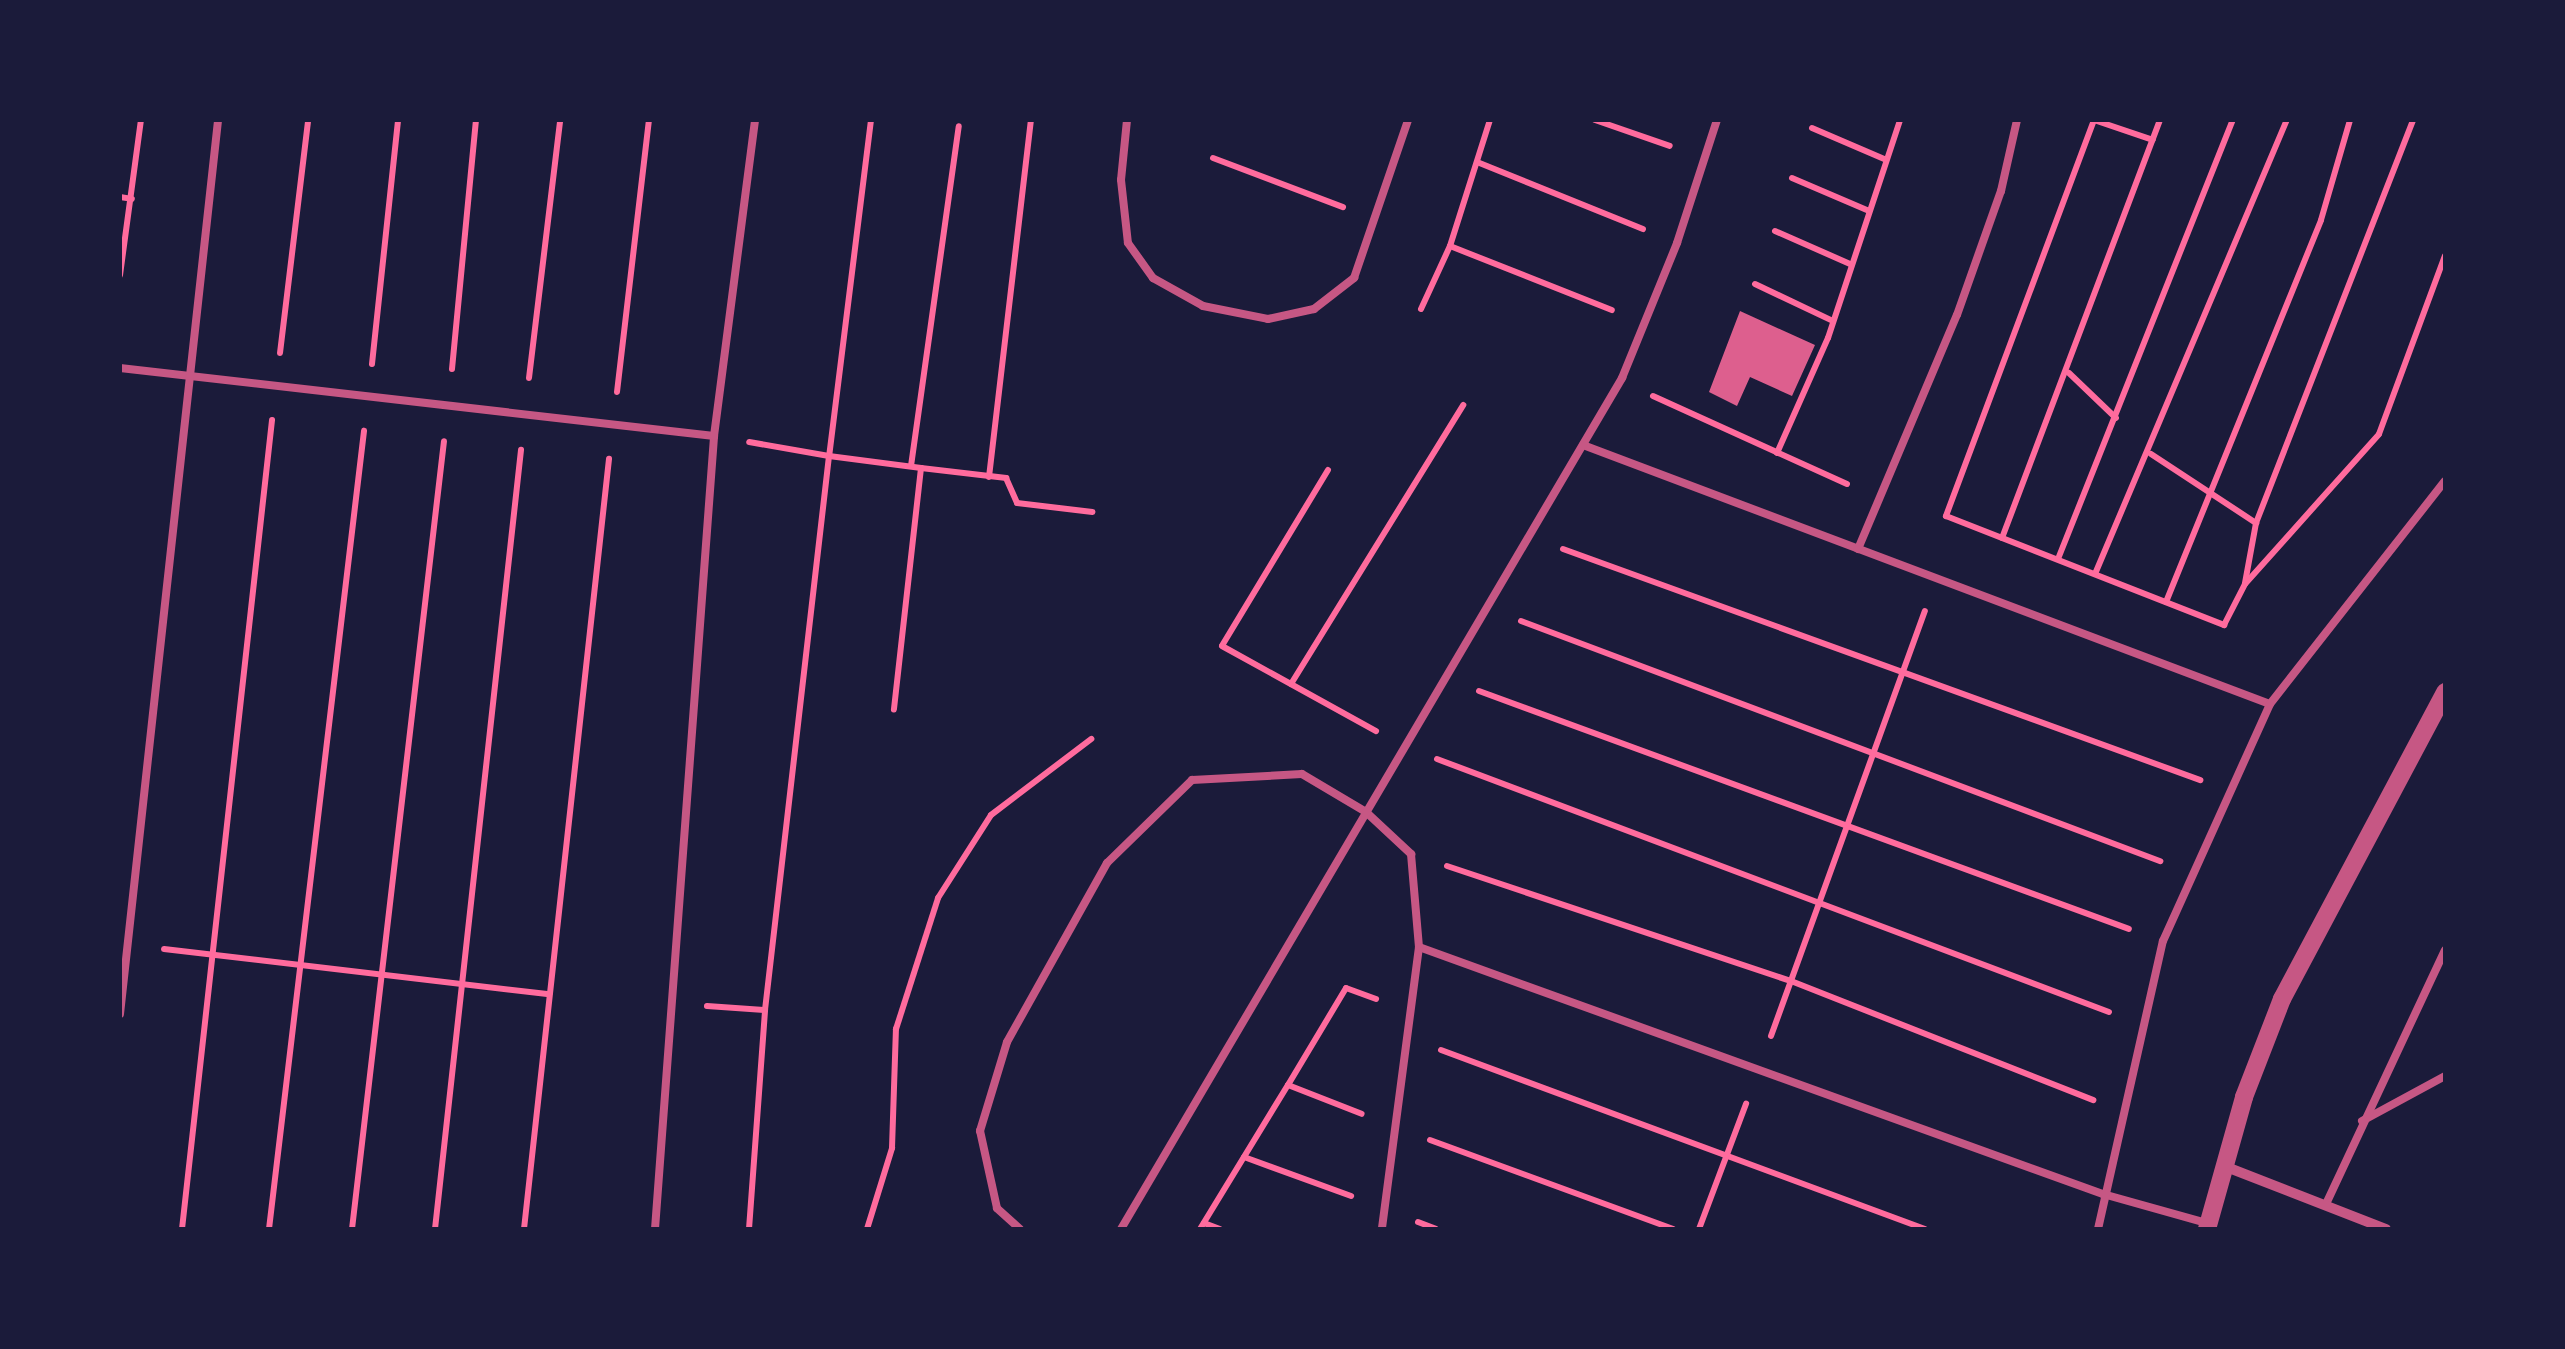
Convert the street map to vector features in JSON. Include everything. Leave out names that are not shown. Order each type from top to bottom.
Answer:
[{"type":"street","points":[[2207,1226],[2223,1166],[2282,999],[2445,692]]},
{"type":"street","points":[[2223,1166],[2386,1229]]},
{"type":"lane","points":[[120,1014],[218,120]]},
{"type":"lane","points":[[655,1229],[714,436],[756,120]]},
{"type":"lane","points":[[1126,120],[1121,180],[1128,243],[1153,278],[1203,306],[1268,318],[1314,309],[1354,278],[1408,120]]},
{"type":"lane","points":[[1122,1229],[1583,445],[1646,323],[1678,242],[1717,120]]},
{"type":"lane","points":[[1858,548],[1957,315],[2001,191],[2017,120]]},
{"type":"lane","points":[[120,368],[714,436]]},
{"type":"lane","points":[[1583,445],[2270,704]]},
{"type":"lane","points":[[2098,1229],[2102,1194],[2163,941],[2270,704],[2445,481]]},
{"type":"lane","points":[[1020,1229],[998,1208],[980,1131],[1007,1042],[1106,863],[1192,780],[1302,774],[1366,812],[1411,854],[1419,947],[1382,1229]]},
{"type":"lane","points":[[1419,947],[2102,1194],[2207,1226]]},
{"type":"lane","points":[[2326,1204],[2445,950]]},
{"type":"lane","points":[[2362,1121],[2445,1076]]},
{"type":"path","points":[[120,275],[140,120]]},
{"type":"path","points":[[182,1229],[308,120]]},
{"type":"path","points":[[269,1229],[398,120]]},
{"type":"path","points":[[352,1229],[448,404],[476,120]]},
{"type":"path","points":[[435,1229],[560,120]]},
{"type":"path","points":[[524,1229],[649,120]]},
{"type":"path","points":[[749,1229],[765,1010],[871,120]]},
{"type":"path","points":[[988,478],[1031,120]]},
{"type":"path","points":[[1421,310],[1450,246],[1490,120]]},
{"type":"path","points":[[1595,120],[1707,159]]},
{"type":"path","points":[[1777,453],[1833,321],[1900,120]]},
{"type":"path","points":[[2153,140],[2094,120],[1946,516],[2224,624],[2245,584],[2378,434],[2445,256]]},
{"type":"path","points":[[2002,538],[2068,373],[2160,120]]},
{"type":"path","points":[[2058,559],[2233,120]]},
{"type":"path","points":[[2095,574],[2151,454],[2254,187],[2283,140],[2288,120]]},
{"type":"path","points":[[2166,602],[2320,220],[2350,120]]},
{"type":"path","points":[[2245,584],[2256,523],[2413,120]]},
{"type":"path","points":[[911,466],[959,126]]},
{"type":"path","points":[[1812,128],[1884,159]]},
{"type":"path","points":[[1213,158],[1374,218]]},
{"type":"path","points":[[1477,162],[1678,242]]},
{"type":"path","points":[[1792,178],[1867,210]]},
{"type":"path","points":[[120,197],[132,199]]},
{"type":"path","points":[[1775,231],[1850,264]]},
{"type":"path","points":[[1450,246],[1646,323]]},
{"type":"path","points":[[1755,284],[1833,321]]},
{"type":"path","points":[[2068,373],[2116,418]]},
{"type":"path","points":[[1641,390],[1879,498]]},
{"type":"path","points":[[1291,684],[1463,405]]},
{"type":"path","points":[[714,436],[829,456],[1006,478],[1016,503],[1092,512]]},
{"type":"path","points":[[2151,454],[2256,523]]},
{"type":"path","points":[[894,709],[921,468]]},
{"type":"path","points":[[1328,470],[1222,646],[1404,746],[1818,908],[2143,1024]]},
{"type":"path","points":[[1529,536],[2230,791]]},
{"type":"path","points":[[1698,1229],[1937,578]]},
{"type":"path","points":[[1487,608],[2194,874]]},
{"type":"path","points":[[1445,678],[2163,941]]},
{"type":"path","points":[[867,1229],[892,1148],[896,1030],[938,898],[991,815],[1090,739]]},
{"type":"path","points":[[1411,854],[1791,981],[2122,1111]]},
{"type":"path","points":[[128,946],[550,994]]},
{"type":"path","points":[[1220,1229],[1202,1226],[1346,988],[1410,1011]]},
{"type":"path","points":[[672,1003],[765,1010]]},
{"type":"path","points":[[1407,1037],[1925,1229]]},
{"type":"path","points":[[1288,1085],[1673,1229]]},
{"type":"path","points":[[1244,1157],[1385,1208]]},
{"type":"building","points":[[1740,311],[1815,345],[1792,396],[1750,377],[1737,406],[1709,392]]}]
